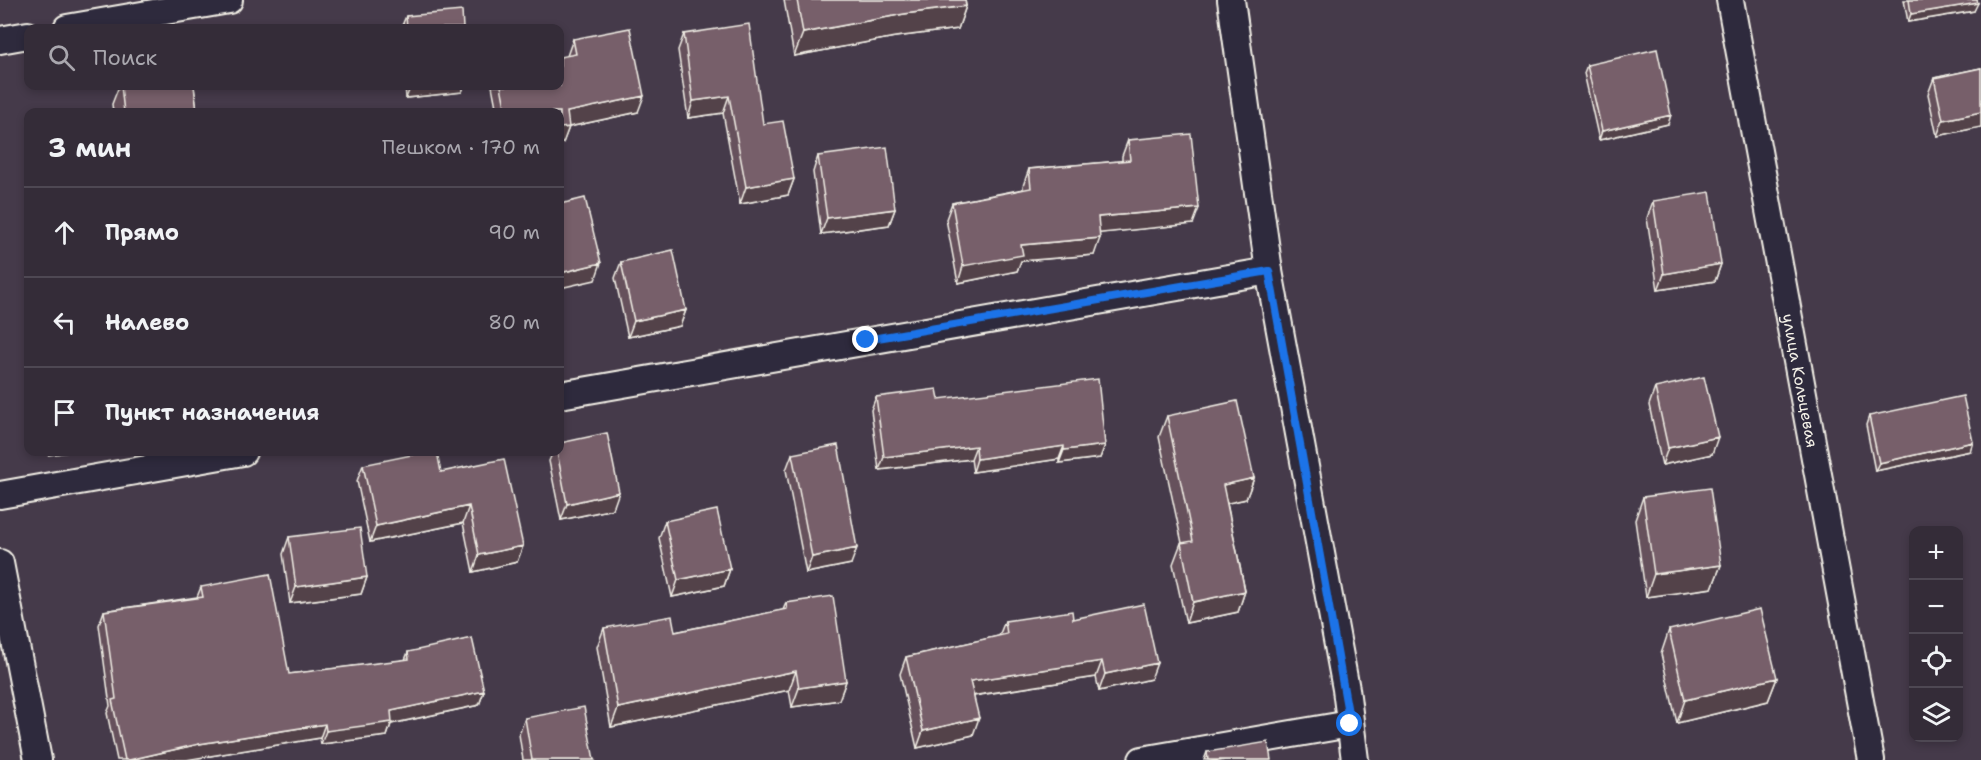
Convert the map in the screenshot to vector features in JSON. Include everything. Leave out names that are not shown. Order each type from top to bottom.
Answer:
[{"type":"street","points":[[90,24],[229,0]]},
{"type":"street","points":[[1231,0],[1269,271],[1355,760]]},
{"type":"street","name":"улица Кольцевая","points":[[1730,0],[1871,760]]},
{"type":"street","points":[[0,40],[24,36]]},
{"type":"street","points":[[564,394],[1269,271]]},
{"type":"street","points":[[0,495],[220,456]]},
{"type":"street","points":[[0,562],[38,760]]},
{"type":"street","points":[[1142,760],[1350,724]]},
{"type":"building","points":[[797,0],[965,0],[966,6],[904,14],[803,33]]},
{"type":"building","points":[[1909,0],[1977,0],[1978,3],[1911,14]]},
{"type":"building","points":[[462,11],[463,24],[407,24],[406,16]]},
{"type":"building","points":[[749,24],[763,124],[783,121],[794,179],[746,187],[729,96],[693,101],[684,34]]},
{"type":"building","points":[[630,28],[644,96],[567,112],[569,127],[564,128],[564,108],[505,108],[502,90],[564,90],[564,56],[576,54],[573,39]]},
{"type":"building","points":[[1657,49],[1671,115],[1602,131],[1587,65]]},
{"type":"building","points":[[1981,68],[1981,112],[1943,120],[1934,78]]},
{"type":"building","points":[[121,90],[194,90],[197,108],[124,108]]},
{"type":"building","points":[[1191,134],[1199,208],[1098,217],[1100,238],[1021,245],[1023,255],[963,266],[952,203],[1031,188],[1029,169],[1130,160],[1128,140]]},
{"type":"building","points":[[887,147],[895,209],[827,218],[818,156]]},
{"type":"building","points":[[1710,192],[1721,264],[1664,274],[1653,201]]},
{"type":"building","points":[[585,198],[601,263],[564,272],[564,203]]},
{"type":"building","points":[[673,250],[686,310],[634,321],[621,262]]},
{"type":"building","points":[[1704,377],[1718,437],[1668,448],[1655,388]]},
{"type":"building","points":[[1098,379],[1105,445],[1064,450],[1064,446],[977,459],[976,446],[884,457],[876,397],[937,389],[939,399]]},
{"type":"building","points":[[1963,396],[1973,442],[1879,463],[1869,416]]},
{"type":"building","points":[[1237,401],[1254,478],[1223,485],[1245,591],[1193,602],[1181,543],[1193,541],[1167,416]]},
{"type":"building","points":[[607,433],[619,492],[567,504],[558,456],[564,456],[564,442]]},
{"type":"building","points":[[838,445],[857,548],[812,557],[792,454]]},
{"type":"building","points":[[407,456],[438,456],[441,472],[504,459],[523,546],[479,555],[469,506],[376,526],[363,465]]},
{"type":"building","points":[[1710,488],[1721,565],[1654,574],[1643,497]]},
{"type":"building","points":[[717,510],[730,569],[678,580],[665,521]]},
{"type":"building","points":[[360,528],[367,577],[296,587],[289,537]]},
{"type":"building","points":[[270,574],[289,674],[409,659],[408,652],[472,638],[484,691],[391,711],[392,722],[326,731],[325,724],[199,744],[125,760],[112,700],[116,699],[104,611],[203,597],[201,587]]},
{"type":"building","points":[[833,596],[846,681],[799,688],[796,671],[618,708],[604,628],[672,616],[675,632],[787,609],[786,603]]},
{"type":"building","points":[[1144,604],[1157,663],[1105,674],[1102,661],[970,681],[979,718],[923,731],[906,657],[1007,634],[1005,621],[1072,611],[1073,619]]},
{"type":"building","points":[[1760,609],[1777,678],[1685,700],[1669,630]]},
{"type":"building","points":[[584,707],[594,760],[532,760],[525,718]]},
{"type":"building","points":[[1268,742],[1271,760],[1208,760],[1207,752]]},
{"type":"route","points":[[866,340],[1269,271],[1346,689],[1350,724]]}]
